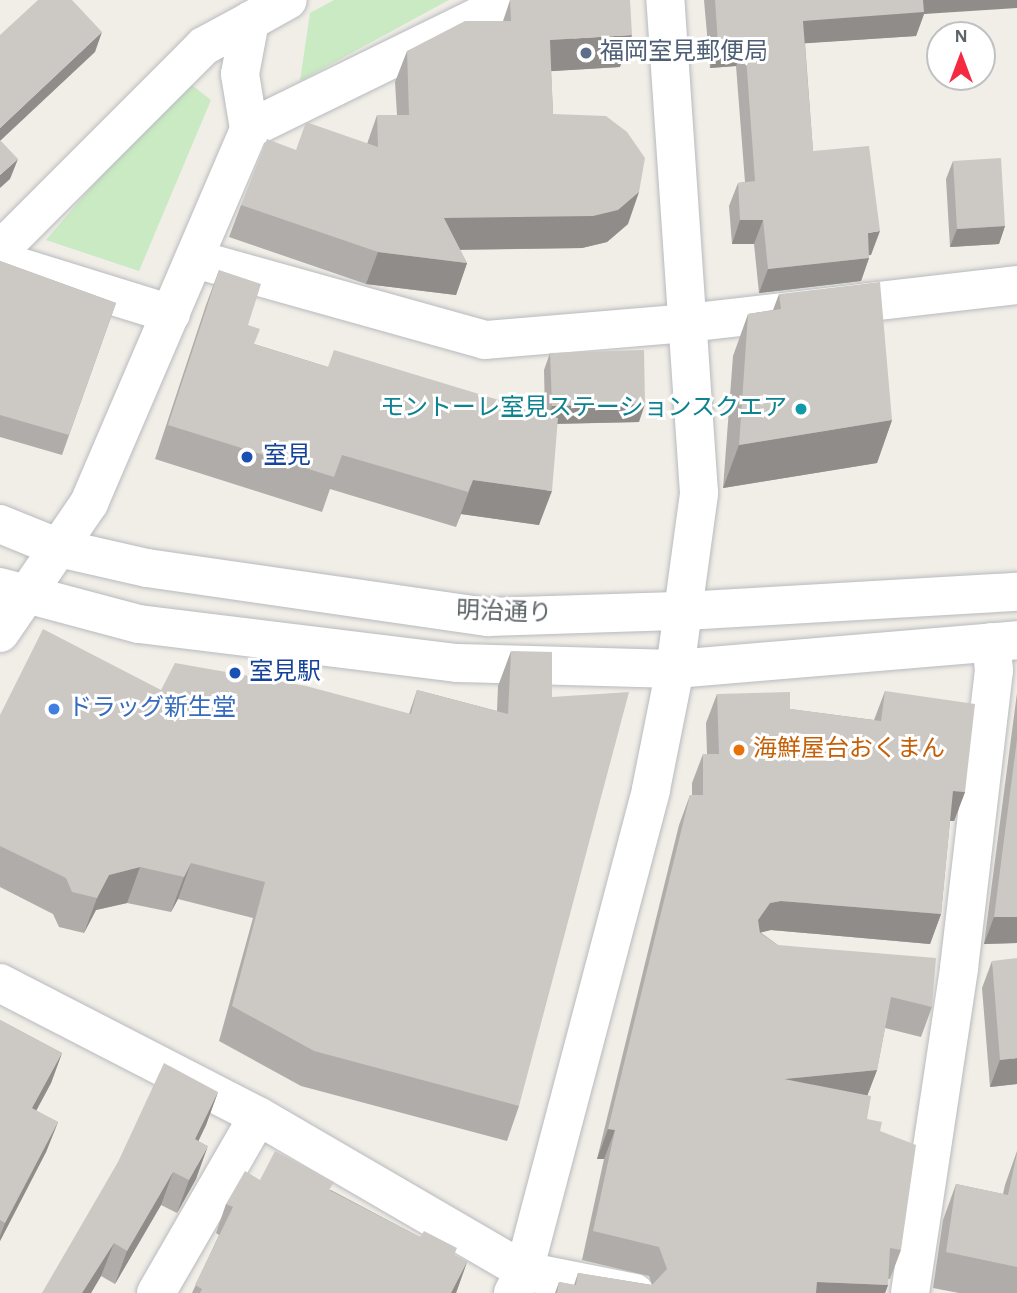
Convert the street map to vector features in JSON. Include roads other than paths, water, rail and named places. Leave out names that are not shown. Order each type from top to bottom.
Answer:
[{"type":"street","points":[[0,250],[204,47],[288,0]]},
{"type":"street","points":[[249,129],[512,0]]},
{"type":"street","points":[[518,1282],[651,789],[675,669],[699,493],[666,0]]},
{"type":"street","points":[[0,633],[14,592],[59,548],[89,503],[249,129],[240,74],[250,22]]},
{"type":"street","points":[[195,259],[485,340],[688,323],[1017,285]]},
{"type":"street","points":[[0,261],[172,314]]},
{"type":"street","name":"明治通り","points":[[0,524],[59,548],[147,568],[488,617],[684,611],[1017,592]]},
{"type":"street","name":"明治通り","points":[[14,592],[139,624],[457,663],[675,669],[1004,641]]},
{"type":"street","points":[[910,1293],[976,966],[994,670],[1004,641]]},
{"type":"street","points":[[918,964],[976,966]]},
{"type":"street","points":[[0,984],[258,1116],[518,1282],[635,1293]]},
{"type":"street","points":[[156,1293],[258,1116]]},
{"type":"place","name":"福岡室見郵便局","points":[[586,53]]},
{"type":"place","name":"モントーレ室見ステーションスクエア","points":[[801,409]]},
{"type":"place","name":"室見","points":[[247,457]]},
{"type":"place","name":"室見駅","points":[[235,673]]},
{"type":"place","name":"ドラッグ新生堂","points":[[54,709]]},
{"type":"place","name":"海鮮屋台おくまん","points":[[739,750]]}]
